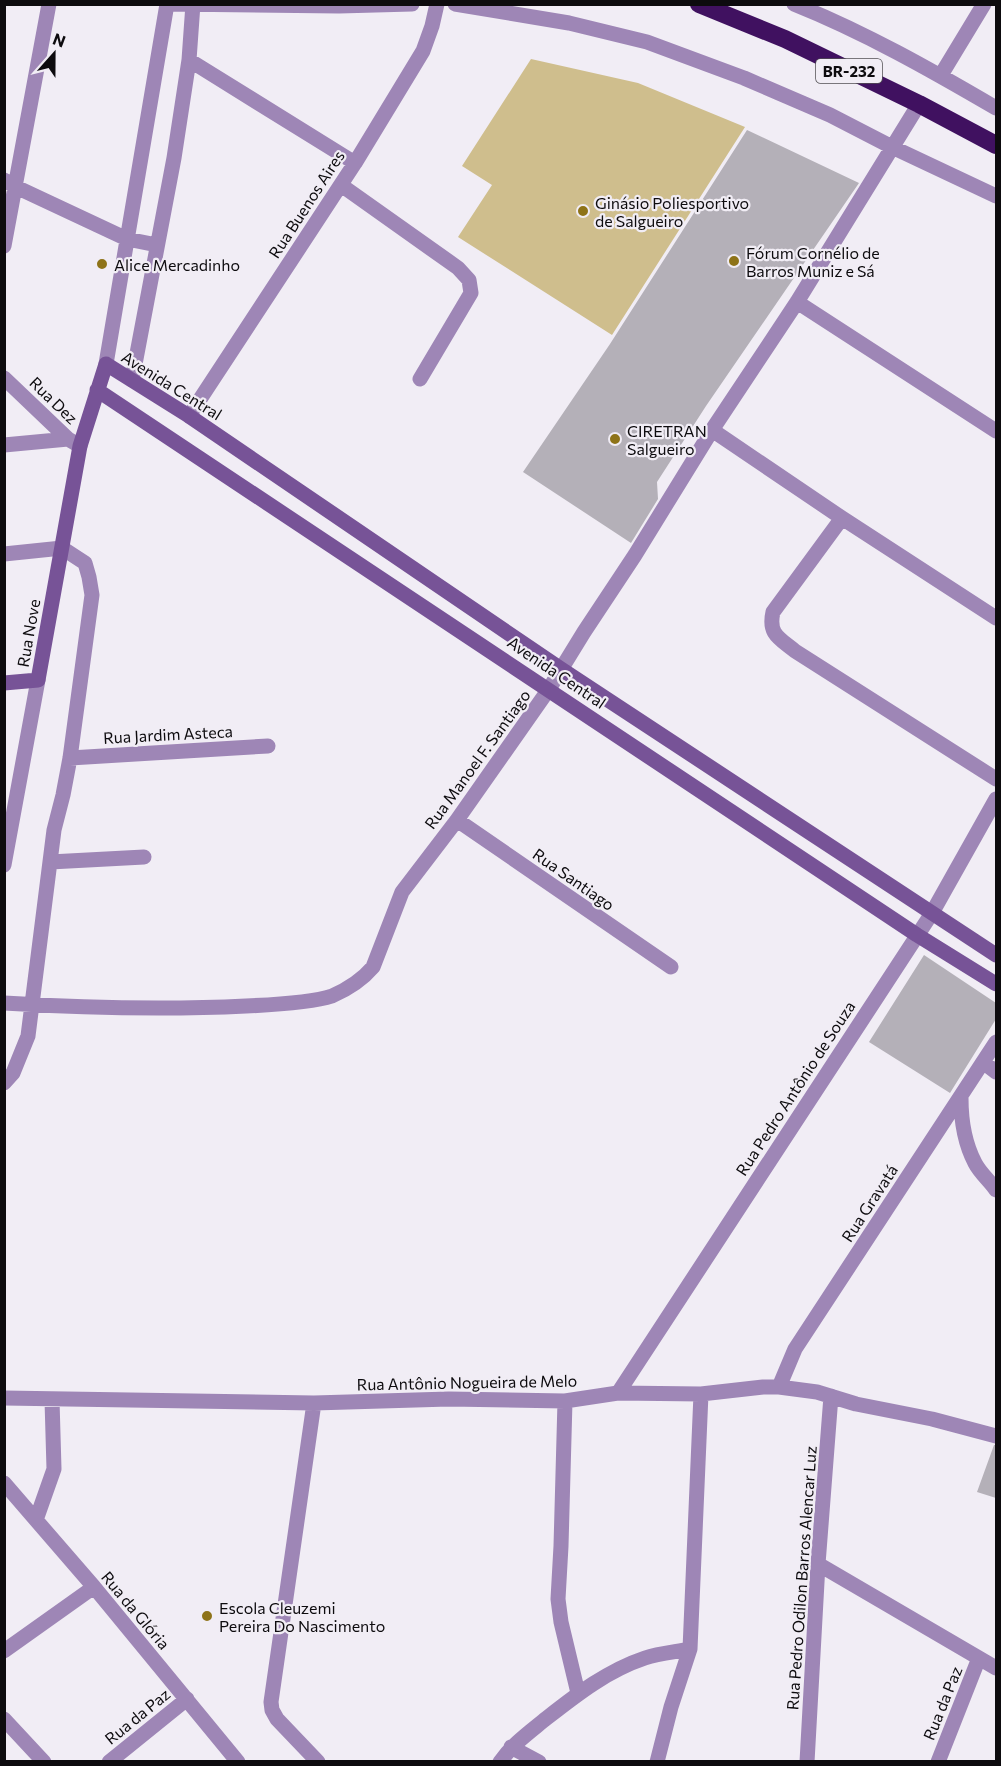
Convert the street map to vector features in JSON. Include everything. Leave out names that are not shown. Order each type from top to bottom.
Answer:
[{"type":"highway","name":"BR-232","points":[[699,4],[785,39],[919,104],[996,145]]},
{"type":"street","points":[[4,246],[10,183],[49,4]]},
{"type":"street","points":[[106,364],[169,4],[412,4]]},
{"type":"street","name":"Rua Buenos Aires","points":[[189,416],[341,185],[423,51],[437,4]]},
{"type":"street","points":[[455,4],[569,23],[647,42],[744,78],[830,115],[996,196]]},
{"type":"street","points":[[794,4],[823,16],[941,75],[996,108]]},
{"type":"street","points":[[941,75],[984,4]]},
{"type":"street","points":[[132,380],[174,158],[189,60],[193,5]]},
{"type":"street","points":[[189,60],[355,163]]},
{"type":"street","name":"Rua Manoel F. Santiago","points":[[4,1003],[190,1008],[273,1004],[331,996],[352,986],[365,976],[373,967],[402,892],[457,820],[549,689],[712,430],[797,302],[919,104]]},
{"type":"street","points":[[10,183],[127,239],[158,245]]},
{"type":"street","points":[[341,185],[420,240],[469,279],[471,293],[420,379]]},
{"type":"street","points":[[797,302],[996,431]]},
{"type":"street","name":"Avenida Central","points":[[106,364],[189,416],[561,669],[996,956]]},
{"type":"street","name":"Rua Nove","points":[[4,866],[12,786],[38,680],[62,548],[74,443],[106,364]]},
{"type":"street","name":"Rua Dez","points":[[4,378],[74,443]]},
{"type":"street","name":"Avenida Central","points":[[97,390],[917,935],[996,984]]},
{"type":"street","points":[[712,430],[996,618]]},
{"type":"street","points":[[4,445],[74,443]]},
{"type":"street","points":[[842,518],[773,612],[770,623],[774,634],[795,651],[996,779]]},
{"type":"street","points":[[4,554],[62,548],[85,563],[92,595],[70,758],[54,830],[28,1036],[14,1073],[4,1083]]},
{"type":"street","points":[[4,683],[38,680]]},
{"type":"street","name":"Rua Jardim Asteca","points":[[70,758],[268,746]]},
{"type":"street","name":"Rua Pedro Antônio de Souza","points":[[618,1393],[932,913],[996,800]]},
{"type":"street","name":"Rua Santiago","points":[[457,820],[671,967]]},
{"type":"street","points":[[50,862],[144,857]]},
{"type":"street","name":"Rua Gravatá","points":[[779,1387],[795,1349],[996,1042]]},
{"type":"street","points":[[983,1062],[996,1072]]},
{"type":"street","points":[[961,1098],[961,1125],[975,1164],[996,1190]]},
{"type":"street","name":"Rua Antônio Nogueira de Melo","points":[[4,1398],[314,1403],[449,1399],[565,1401],[618,1393],[701,1394],[779,1387],[817,1392],[856,1404],[932,1419],[996,1436]]},
{"type":"street","points":[[657,1761],[671,1707],[690,1649],[701,1394]]},
{"type":"street","name":"Rua Pedro Odilon Barros Alencar Luz","points":[[807,1761],[818,1564],[831,1396]]},
{"type":"street","points":[[36,1520],[54,1469],[52,1400]]},
{"type":"street","points":[[565,1401],[558,1599],[561,1622],[579,1693]]},
{"type":"street","points":[[314,1403],[271,1702],[277,1719],[318,1761]]},
{"type":"street","name":"Rua da Glória","points":[[4,1483],[94,1587],[238,1761]]},
{"type":"street","points":[[818,1564],[996,1668]]},
{"type":"street","points":[[4,1652],[94,1587]]},
{"type":"street","points":[[500,1761],[511,1747],[579,1693],[622,1667],[646,1658],[690,1649]]},
{"type":"street","name":"Rua da Paz","points":[[938,1761],[979,1658]]},
{"type":"street","name":"Rua da Paz","points":[[109,1761],[187,1699]]},
{"type":"street","points":[[4,1719],[44,1761]]},
{"type":"street","points":[[511,1747],[539,1761]]},
{"type":"shaded area","name":"Ginásio Poliesportivo de Salgueiro","points":[[531,59],[638,83],[745,127],[612,335],[458,237],[492,185],[462,166]]},
{"type":"building","name":"Fórum Cornélio de Barros Muniz e Sá","points":[[747,130],[859,183],[706,406],[657,482],[658,499],[631,543],[523,472],[610,344]]},
{"type":"building","points":[[924,955],[996,1003],[996,1019],[950,1093],[869,1042]]},
{"type":"building","points":[[994,1445],[996,1445],[996,1498],[977,1492]]},
{"type":"place","name":"Ginásio Poliesportivo de Salgueiro","points":[[583,211]]},
{"type":"place","name":"Fórum Cornélio de Barros Muniz e Sá","points":[[734,261]]},
{"type":"place","name":"Alice Mercadinho","points":[[102,264]]},
{"type":"place","name":"CIRETRAN Salgueiro","points":[[615,439]]},
{"type":"place","name":"Escola Cleuzemi Pereira Do Nascimento","points":[[207,1616]]}]
